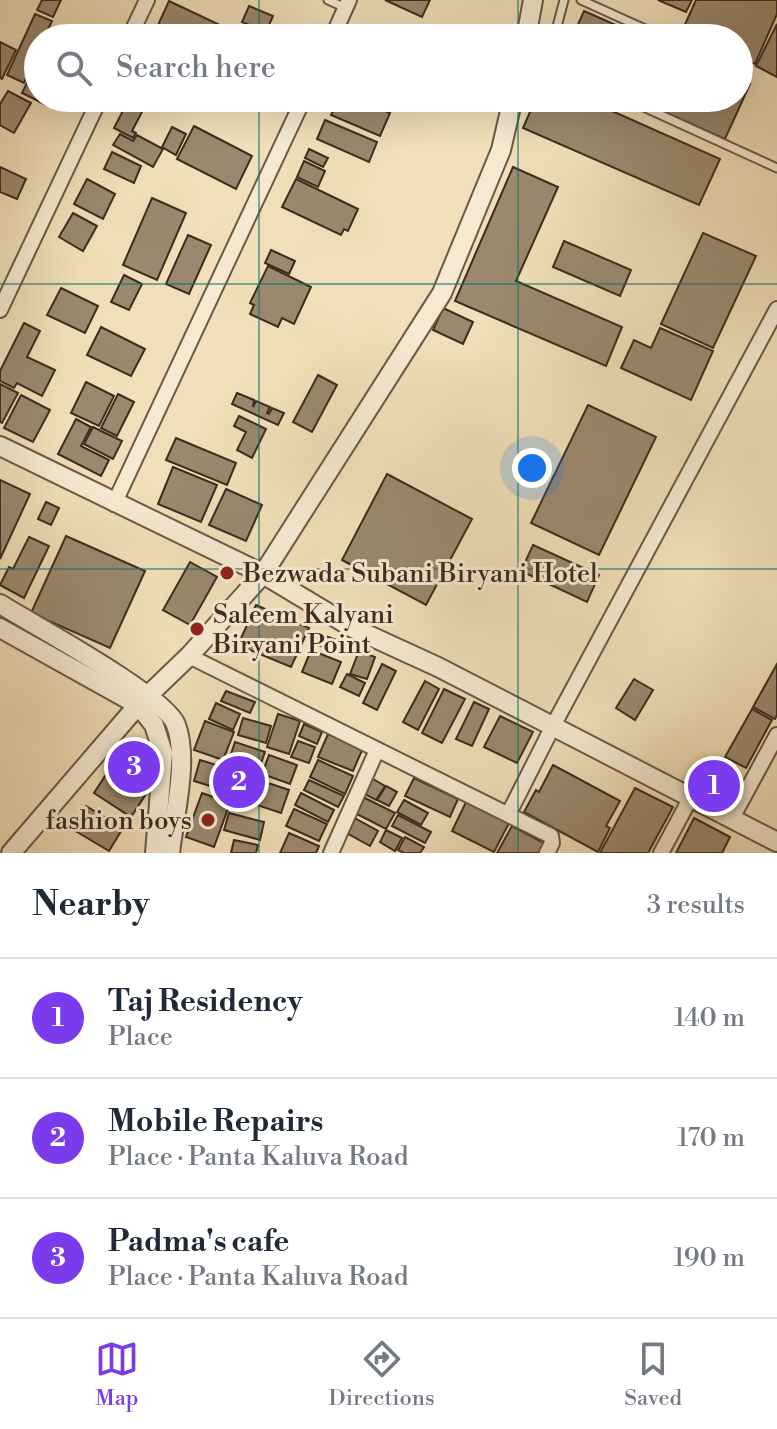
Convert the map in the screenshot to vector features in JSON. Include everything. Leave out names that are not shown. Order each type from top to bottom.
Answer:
[{"type":"street","points":[[136,24],[147,0]]},
{"type":"street","points":[[529,24],[533,0]]},
{"type":"street","points":[[339,24],[348,4]]},
{"type":"street","points":[[0,310],[93,112]]},
{"type":"street","points":[[114,504],[297,112]]},
{"type":"street","points":[[11,853],[143,700],[189,656],[263,574],[442,293],[501,150],[510,112]]},
{"type":"street","points":[[509,813],[777,309]]},
{"type":"street","points":[[0,446],[263,574],[353,628],[438,667],[777,842]]},
{"type":"street","points":[[0,604],[143,700],[163,753],[155,853]]},
{"type":"street","points":[[0,628],[166,709],[175,720],[180,761],[170,853]]},
{"type":"street","points":[[189,656],[551,836],[552,843],[547,853]]},
{"type":"street","points":[[731,820],[777,735]]},
{"type":"street","points":[[331,853],[377,750]]},
{"type":"street","points":[[661,853],[690,799]]},
{"type":"lane","points":[[328,0],[348,4]]},
{"type":"lane","points":[[558,24],[564,0]]},
{"type":"lane","points":[[581,0],[634,24]]},
{"type":"lane","points":[[655,112],[777,168]]},
{"type":"building","points":[[42,0],[61,0],[53,17],[37,10]]},
{"type":"building","points":[[385,0],[430,0],[422,17]]},
{"type":"building","points":[[658,0],[692,0],[686,12]]},
{"type":"building","points":[[696,0],[777,0],[777,14],[755,64],[753,24],[685,24]]},
{"type":"building","points":[[169,1],[218,24],[158,24]]},
{"type":"building","points":[[249,6],[273,16],[270,24],[242,22]]},
{"type":"building","points":[[584,11],[613,24],[578,24]]},
{"type":"building","points":[[35,14],[52,21],[51,24],[30,24]]},
{"type":"building","points":[[777,24],[777,77],[756,66]]},
{"type":"building","points":[[24,38],[24,83],[7,75]]},
{"type":"building","points":[[0,42],[16,50],[2,79],[0,78]]},
{"type":"building","points":[[8,91],[24,99],[26,112],[14,133],[0,125],[0,104]]},
{"type":"building","points":[[122,112],[142,112],[132,131],[136,133],[133,138],[114,128]]},
{"type":"building","points":[[332,112],[390,113],[380,136],[331,115]]},
{"type":"building","points":[[530,112],[614,112],[720,159],[699,205],[523,128]]},
{"type":"building","points":[[664,112],[737,112],[725,139]]},
{"type":"building","points":[[325,120],[377,142],[369,162],[317,139]]},
{"type":"building","points":[[194,126],[252,156],[236,189],[177,159]]},
{"type":"building","points":[[172,127],[186,134],[176,155],[162,147]]},
{"type":"building","points":[[120,134],[133,141],[137,135],[163,149],[153,167],[113,145]]},
{"type":"building","points":[[309,149],[328,158],[323,167],[305,158]]},
{"type":"building","points":[[112,152],[141,166],[134,183],[104,169]]},
{"type":"building","points":[[304,161],[325,171],[318,187],[297,177]]},
{"type":"building","points":[[0,167],[26,179],[17,199],[0,192]]},
{"type":"building","points":[[513,167],[558,187],[516,281],[622,327],[606,366],[455,301]]},
{"type":"building","points":[[87,179],[115,194],[103,219],[74,204]]},
{"type":"building","points":[[296,179],[358,209],[348,231],[344,229],[341,235],[282,207]]},
{"type":"building","points":[[152,198],[186,213],[157,280],[123,265]]},
{"type":"building","points":[[73,213],[97,226],[83,251],[59,237]]},
{"type":"building","points":[[703,233],[756,256],[713,348],[661,324]]},
{"type":"building","points":[[188,235],[211,245],[189,294],[166,284]]},
{"type":"building","points":[[564,241],[631,270],[620,296],[553,267]]},
{"type":"building","points":[[271,250],[295,261],[289,274],[265,263]]},
{"type":"building","points":[[268,266],[311,287],[294,324],[282,318],[278,327],[250,314],[254,305],[250,303]]},
{"type":"building","points":[[124,275],[142,284],[129,310],[111,302]]},
{"type":"building","points":[[61,288],[98,306],[85,333],[47,315]]},
{"type":"building","points":[[443,308],[473,322],[463,344],[433,330]]},
{"type":"building","points":[[24,323],[40,331],[27,357],[55,370],[42,396],[17,383],[14,388],[0,381],[0,371]]},
{"type":"building","points":[[101,327],[145,349],[131,376],[87,355]]},
{"type":"building","points":[[660,328],[713,351],[691,400],[621,368],[634,340],[651,348]]},
{"type":"building","points":[[318,375],[337,385],[312,432],[293,422]]},
{"type":"building","points":[[86,382],[114,396],[99,426],[71,413]]},
{"type":"building","points":[[0,384],[18,393],[2,423],[0,422]]},
{"type":"building","points":[[237,393],[254,400],[253,407],[256,401],[270,407],[269,414],[272,408],[284,413],[278,425],[232,404]]},
{"type":"building","points":[[118,394],[134,402],[117,436],[101,428]]},
{"type":"building","points":[[21,395],[50,410],[33,442],[4,428]]},
{"type":"building","points":[[588,405],[656,437],[599,555],[531,523]]},
{"type":"building","points":[[239,416],[266,429],[252,458],[237,450],[246,432],[234,426]]},
{"type":"building","points":[[76,419],[91,427],[81,446],[109,460],[101,476],[58,454]]},
{"type":"building","points":[[93,427],[122,441],[113,459],[84,444]]},
{"type":"building","points":[[176,438],[236,463],[227,485],[166,460]]},
{"type":"building","points":[[173,467],[217,485],[201,522],[158,504]]},
{"type":"building","points":[[387,474],[472,519],[426,605],[342,560]]},
{"type":"building","points":[[0,480],[30,494],[0,559]]},
{"type":"building","points":[[226,489],[262,505],[246,541],[209,525]]},
{"type":"building","points":[[46,502],[59,508],[51,525],[38,519]]},
{"type":"building","points":[[66,536],[145,571],[110,648],[31,613]]},
{"type":"building","points":[[29,537],[49,546],[24,598],[0,585],[9,567],[13,569]]},
{"type":"building","points":[[533,545],[599,575],[587,602],[521,571]]},
{"type":"building","points":[[190,562],[217,577],[190,625],[163,610]]},
{"type":"building","points":[[256,605],[309,628],[291,667],[238,645]]},
{"type":"building","points":[[317,633],[345,643],[340,654],[313,643]]},
{"type":"building","points":[[311,650],[341,662],[332,684],[302,672]]},
{"type":"building","points":[[359,651],[375,657],[367,679],[350,674]]},
{"type":"building","points":[[382,664],[396,671],[377,710],[363,703]]},
{"type":"building","points":[[777,664],[777,715],[775,719],[753,707]]},
{"type":"building","points":[[347,674],[365,683],[359,696],[340,687]]},
{"type":"building","points":[[634,679],[653,690],[635,720],[616,708]]},
{"type":"building","points":[[425,681],[439,689],[418,730],[403,722]]},
{"type":"building","points":[[444,689],[465,699],[442,743],[422,733]]},
{"type":"building","points":[[226,691],[255,702],[250,713],[221,701]]},
{"type":"building","points":[[474,702],[489,709],[472,746],[456,739]]},
{"type":"building","points":[[216,703],[240,714],[233,730],[209,719]]},
{"type":"building","points":[[752,709],[772,720],[746,768],[725,757]]},
{"type":"building","points":[[278,714],[300,721],[289,754],[267,747]]},
{"type":"building","points":[[500,716],[533,732],[517,763],[484,747]]},
{"type":"building","points":[[243,718],[271,726],[266,743],[238,735]]},
{"type":"building","points":[[205,721],[234,732],[223,760],[194,750]]},
{"type":"building","points":[[304,724],[322,732],[317,744],[299,736]]},
{"type":"building","points":[[328,734],[363,748],[353,771],[318,757]]},
{"type":"building","points":[[298,741],[315,747],[309,763],[291,757]]},
{"type":"building","points":[[235,742],[265,752],[259,769],[229,760]]},
{"type":"building","points":[[122,745],[159,770],[146,790],[109,765]]},
{"type":"building","points":[[269,755],[297,765],[290,784],[262,774]]},
{"type":"building","points":[[200,760],[223,767],[217,788],[194,781]]},
{"type":"building","points":[[318,760],[353,776],[345,794],[310,777]]},
{"type":"building","points":[[228,764],[257,772],[249,800],[221,792]]},
{"type":"building","points":[[553,765],[620,801],[606,826],[610,828],[598,852],[524,812]]},
{"type":"building","points":[[109,770],[146,794],[131,817],[94,793]]},
{"type":"building","points":[[711,774],[726,784],[717,799],[701,788]]},
{"type":"building","points":[[368,776],[385,786],[376,800],[359,791]]},
{"type":"building","points":[[414,778],[458,799],[450,817],[405,796]]},
{"type":"building","points":[[259,780],[289,790],[281,813],[251,803]]},
{"type":"building","points":[[309,780],[344,796],[338,807],[304,790]]},
{"type":"building","points":[[386,786],[397,792],[389,806],[377,800]]},
{"type":"building","points":[[635,788],[673,807],[648,853],[600,853]]},
{"type":"building","name":"fashion boys","points":[[202,793],[230,803],[214,847],[186,837]]},
{"type":"building","points":[[301,793],[334,810],[328,822],[295,805]]},
{"type":"building","points":[[361,796],[395,813],[386,829],[353,812]]},
{"type":"building","points":[[404,800],[428,813],[421,825],[397,812]]},
{"type":"building","points":[[466,802],[509,823],[494,852],[452,831]]},
{"type":"building","points":[[86,806],[123,828],[109,851],[72,829]]},
{"type":"building","points":[[294,809],[327,824],[319,841],[286,826]]},
{"type":"building","points":[[229,813],[264,822],[260,840],[224,830]]},
{"type":"building","points":[[398,815],[431,832],[425,843],[392,826]]},
{"type":"building","points":[[351,816],[378,831],[370,846],[343,831]]},
{"type":"building","points":[[694,818],[730,837],[722,853],[676,853]]},
{"type":"building","points":[[512,826],[544,843],[539,853],[497,853]]},
{"type":"building","points":[[386,830],[402,838],[395,851],[380,842]]},
{"type":"building","points":[[289,833],[319,846],[316,853],[280,853]]},
{"type":"building","points":[[405,837],[424,847],[420,853],[398,850]]},
{"type":"building","points":[[234,840],[258,845],[256,853],[231,853]]},
{"type":"place","name":"Bezwada Subani Biryani Hotel","points":[[227,573]]},
{"type":"place","name":"Saleem Kalyani Biryani Point","points":[[197,629]]},
{"type":"place","name":"Padma's cafe","points":[[134,767]]},
{"type":"place","name":"Mobile Repairs","points":[[239,782]]},
{"type":"place","name":"Taj Residency","points":[[714,786]]},
{"type":"place","name":"fashion boys","points":[[208,820]]}]
